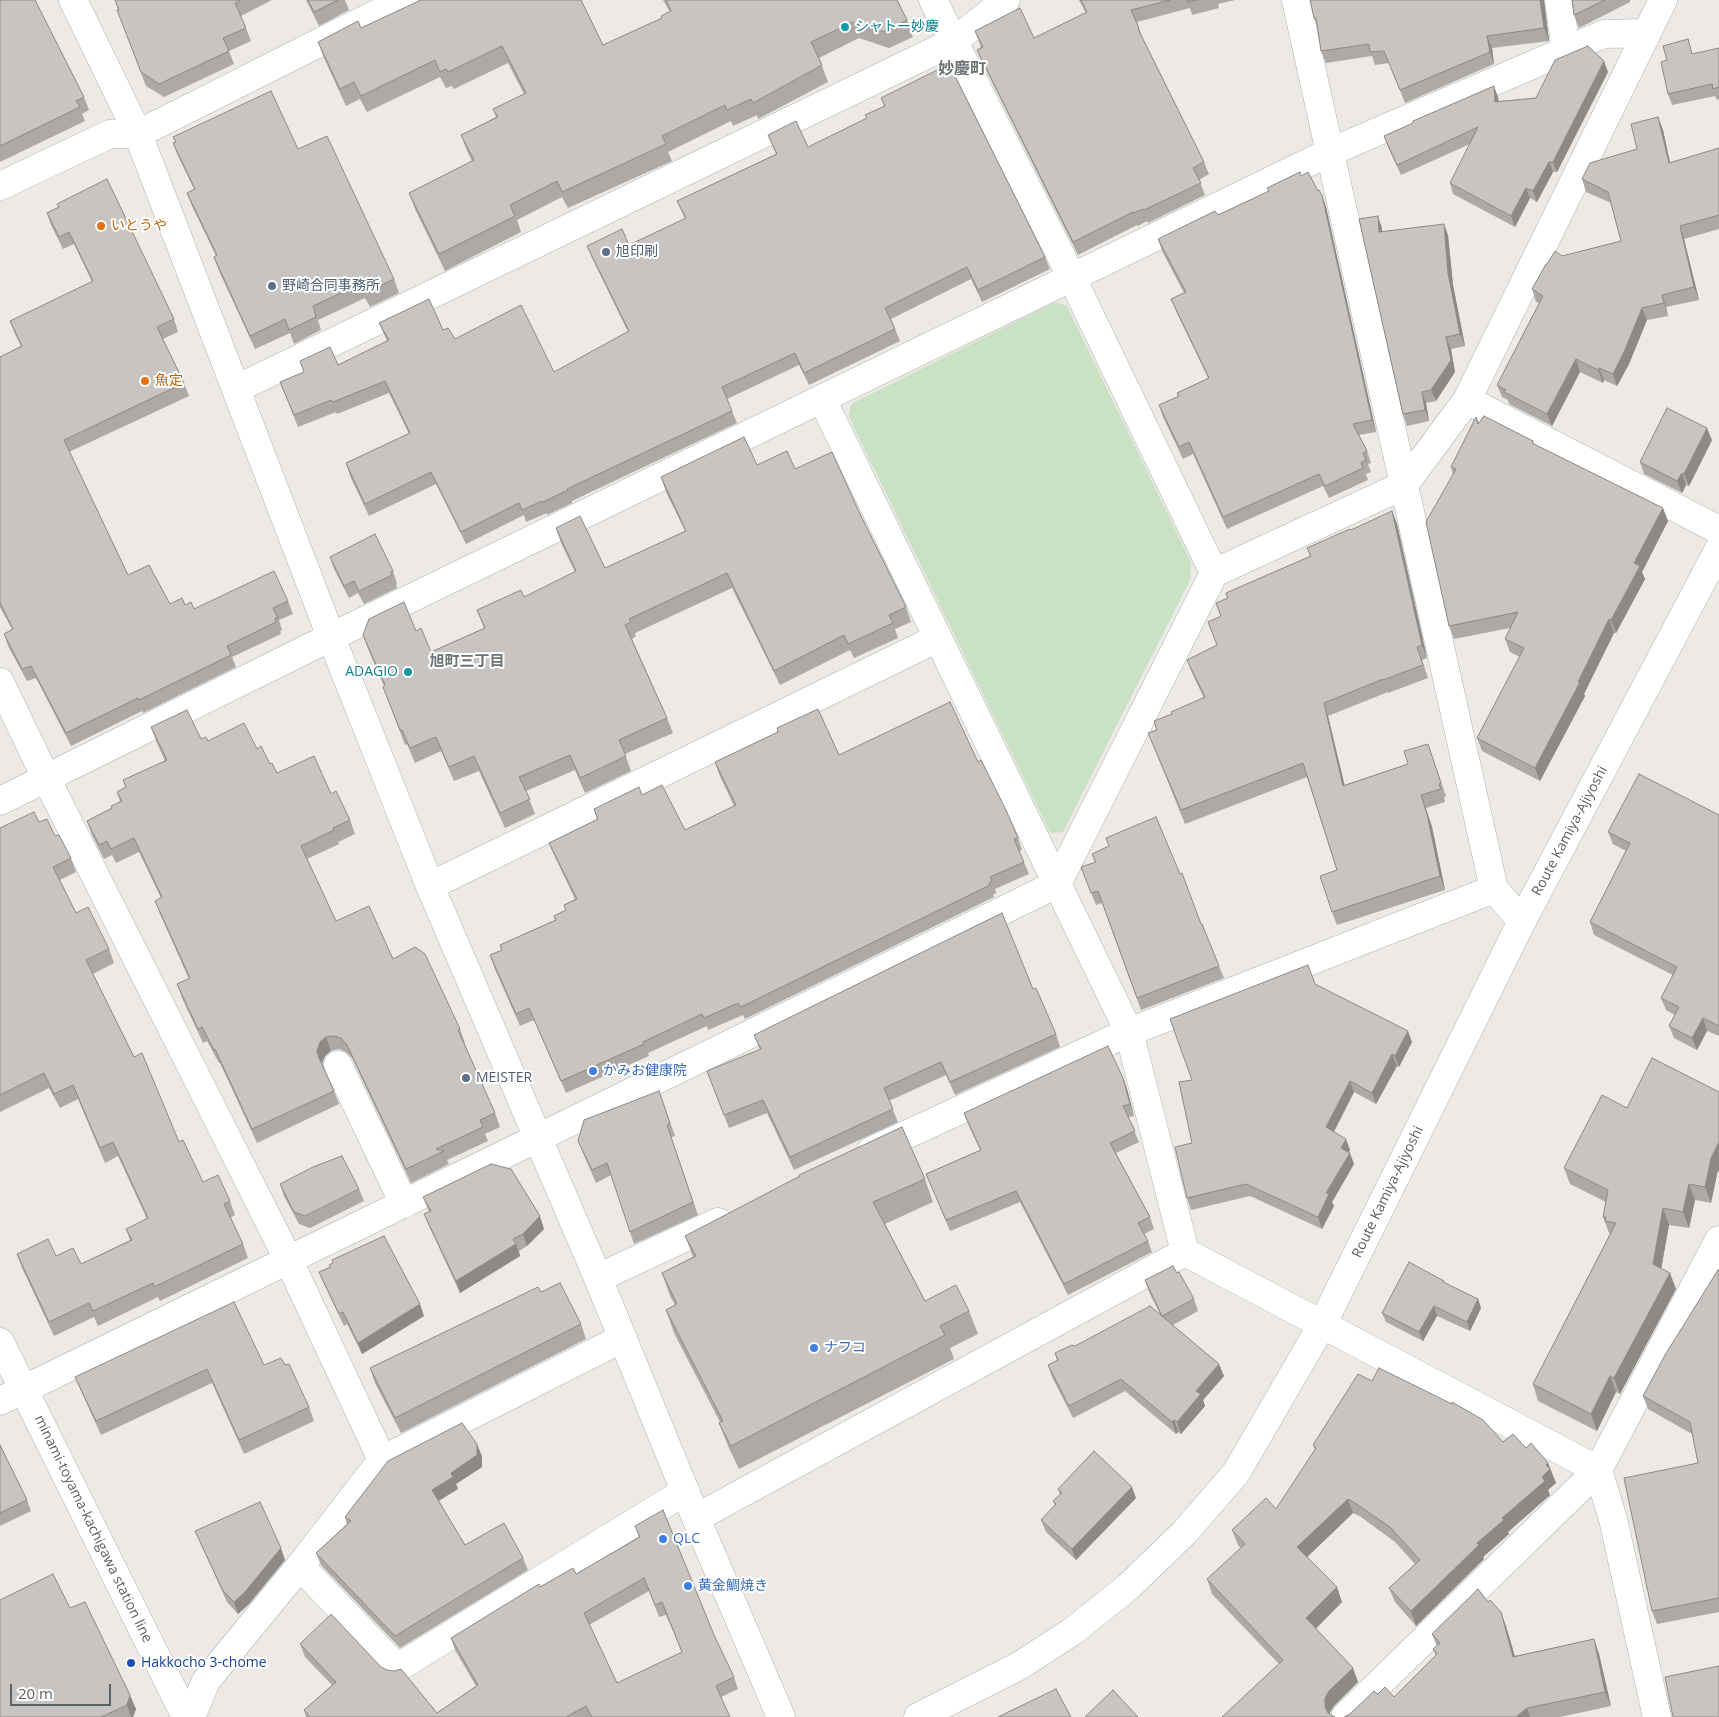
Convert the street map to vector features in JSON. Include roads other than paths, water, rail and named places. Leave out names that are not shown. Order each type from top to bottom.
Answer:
[{"type":"street","points":[[73,0],[138,134],[331,637],[430,886],[598,1278],[696,1518],[782,1717]]},
{"type":"street","points":[[0,186],[110,134],[138,134],[404,0]]},
{"type":"street","points":[[933,0],[1072,278],[1214,573]]},
{"type":"street","points":[[236,390],[954,42],[1006,0]]},
{"type":"street","points":[[1296,0],[1328,152],[1494,889],[1522,921]]},
{"type":"street","points":[[1558,0],[1566,51]]},
{"type":"street","points":[[12,1396],[1057,884],[1214,573],[1404,486],[1467,400],[1663,0]]},
{"type":"street","points":[[0,801],[331,637],[1328,152],[1604,34],[1646,33]]},
{"type":"street","points":[[822,399],[1129,1032],[1185,1252],[1598,1470],[1613,1519],[1657,1717]]},
{"type":"street","points":[[1467,400],[1719,530]]},
{"type":"street","name":"Route Kamiya-Ajiyoshi","points":[[918,1717],[1019,1666],[1073,1631],[1128,1587],[1178,1539],[1236,1473],[1322,1325],[1522,921],[1719,549]]},
{"type":"street","points":[[430,886],[938,638]]},
{"type":"street","points":[[0,682],[46,778],[289,1261],[382,1460]]},
{"type":"street","points":[[852,1160],[1129,1032],[1494,889]]},
{"type":"street","points":[[338,1065],[404,1204]]},
{"type":"street","points":[[598,1278],[744,1210]]},
{"type":"street","points":[[1345,1717],[1598,1470],[1719,1240]]},
{"type":"street","points":[[696,1518],[1185,1252]]},
{"type":"street","points":[[191,1717],[206,1680],[300,1566],[382,1460],[622,1338]]},
{"type":"street","name":"minami-toyama-kachigawa station line","points":[[0,1342],[12,1396],[186,1717]]},
{"type":"street","points":[[300,1566],[397,1668],[686,1491]]},
{"type":"place","name":"シャトー妙慶","points":[[845,27]]},
{"type":"place","name":"いとうや","points":[[101,226]]},
{"type":"place","name":"旭印刷","points":[[606,252]]},
{"type":"place","name":"野崎合同事務所","points":[[272,286]]},
{"type":"place","name":"魚定","points":[[145,381]]},
{"type":"place","name":"ADAGIO","points":[[408,672]]},
{"type":"place","name":"かみお健康院","points":[[593,1071]]},
{"type":"place","name":"MEISTER","points":[[466,1078]]},
{"type":"place","name":"ナフコ","points":[[814,1348]]},
{"type":"place","name":"QLC","points":[[663,1539]]},
{"type":"place","name":"黄金鯛焼き","points":[[688,1586]]},
{"type":"place","name":"Hakkocho 3-chome","points":[[131,1663]]},
{"type":"district","name":"妙慶町","points":[[962,69]]},
{"type":"district","name":"旭町三丁目","points":[[467,662]]}]
